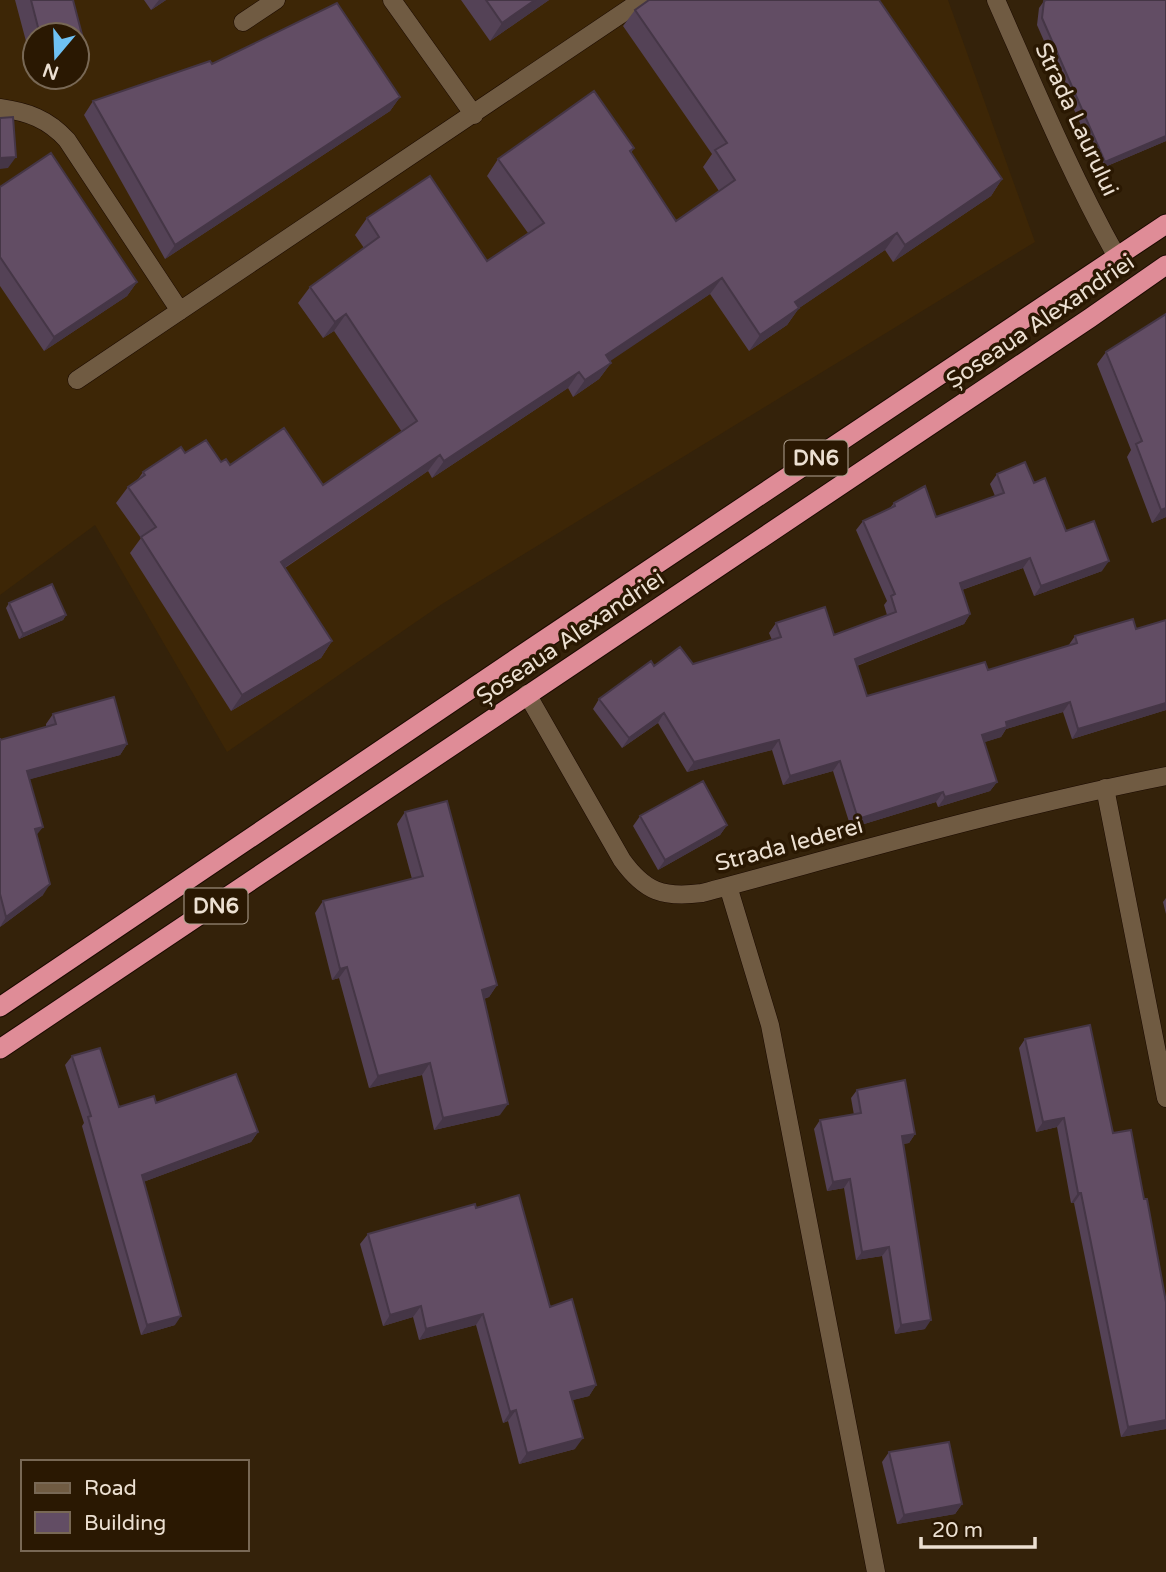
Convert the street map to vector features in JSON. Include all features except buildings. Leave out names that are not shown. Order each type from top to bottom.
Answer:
[{"type":"highway","name":"Șoseaua Alexandriei","points":[[0,1007],[548,636],[1166,224]]},
{"type":"highway","name":"Șoseaua Alexandriei","points":[[0,1049],[1166,265]]},
{"type":"street","points":[[243,22],[276,0]]},
{"type":"street","points":[[392,0],[474,115]]},
{"type":"street","points":[[77,380],[642,0]]},
{"type":"street","name":"Strada Laurului","points":[[996,0],[1099,225],[1117,257]]},
{"type":"street","points":[[0,108],[27,112],[55,126],[67,140],[180,311]]},
{"type":"street","name":"Strada Iederei","points":[[527,694],[622,860],[632,874],[645,885],[666,895],[692,894],[728,886],[906,837],[1105,788],[1166,776]]},
{"type":"street","points":[[1105,788],[1166,1098]]},
{"type":"street","points":[[728,886],[770,1025],[876,1572]]},
{"type":"shaded area","points":[[0,0],[948,0],[1035,242],[442,604],[227,752],[95,525],[0,595]]}]
